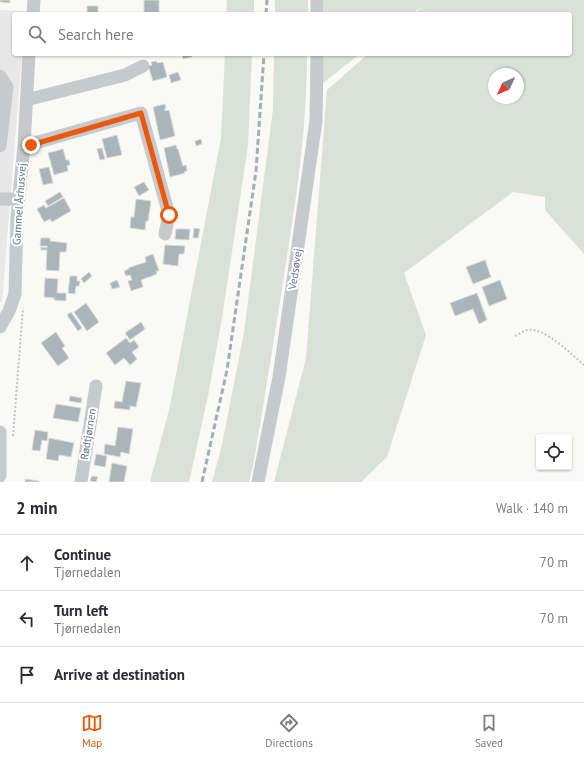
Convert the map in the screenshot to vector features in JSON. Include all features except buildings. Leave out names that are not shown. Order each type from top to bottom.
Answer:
[{"type":"street","points":[[33,12],[34,0]]},
{"type":"street","points":[[317,0],[317,12]]},
{"type":"street","name":"Gammel Århusvej","points":[[0,327],[9,311],[14,294],[19,199],[28,93],[29,56]]},
{"type":"street","name":"Vedsøvej","points":[[258,482],[279,377],[316,121],[317,56]]},
{"type":"street","points":[[0,146],[3,82],[28,93],[34,98],[124,76],[143,66]]},
{"type":"street","points":[[24,146],[141,113],[169,215],[165,234]]},
{"type":"street","points":[[0,199],[19,199]]},
{"type":"street","name":"Rødtjørnen","points":[[80,482],[96,386]]},
{"type":"street","points":[[0,432],[0,476]]},
{"type":"path","points":[[515,336],[526,330],[538,331],[558,342],[584,365]]},
{"type":"shaded area","points":[[227,0],[254,0],[254,12],[226,12]]},
{"type":"shaded area","points":[[275,0],[308,0],[308,12],[275,12]]},
{"type":"shaded area","points":[[324,0],[584,0],[584,254],[545,210],[545,197],[513,192],[404,273],[426,335],[387,457],[361,482],[274,482],[306,358],[327,90],[366,56],[572,56],[572,12],[416,12],[424,5],[415,12],[324,12]]},
{"type":"shaded area","points":[[0,10],[26,11],[12,12],[12,56],[22,56],[2,303],[0,302]]},
{"type":"shaded area","points":[[225,56],[252,56],[248,145],[222,318],[208,396],[189,482],[150,482],[170,406],[221,138]]},
{"type":"shaded area","points":[[274,56],[307,56],[304,125],[293,220],[254,461],[249,482],[212,482],[222,445],[244,332],[273,109]]},
{"type":"shaded area","points":[[323,56],[357,56],[323,83]]},
{"type":"railway","points":[[266,12],[267,0]]},
{"type":"railway","points":[[202,482],[227,370],[256,171],[264,56]]},
{"type":"route","points":[[31,145],[141,113],[169,215]]}]
